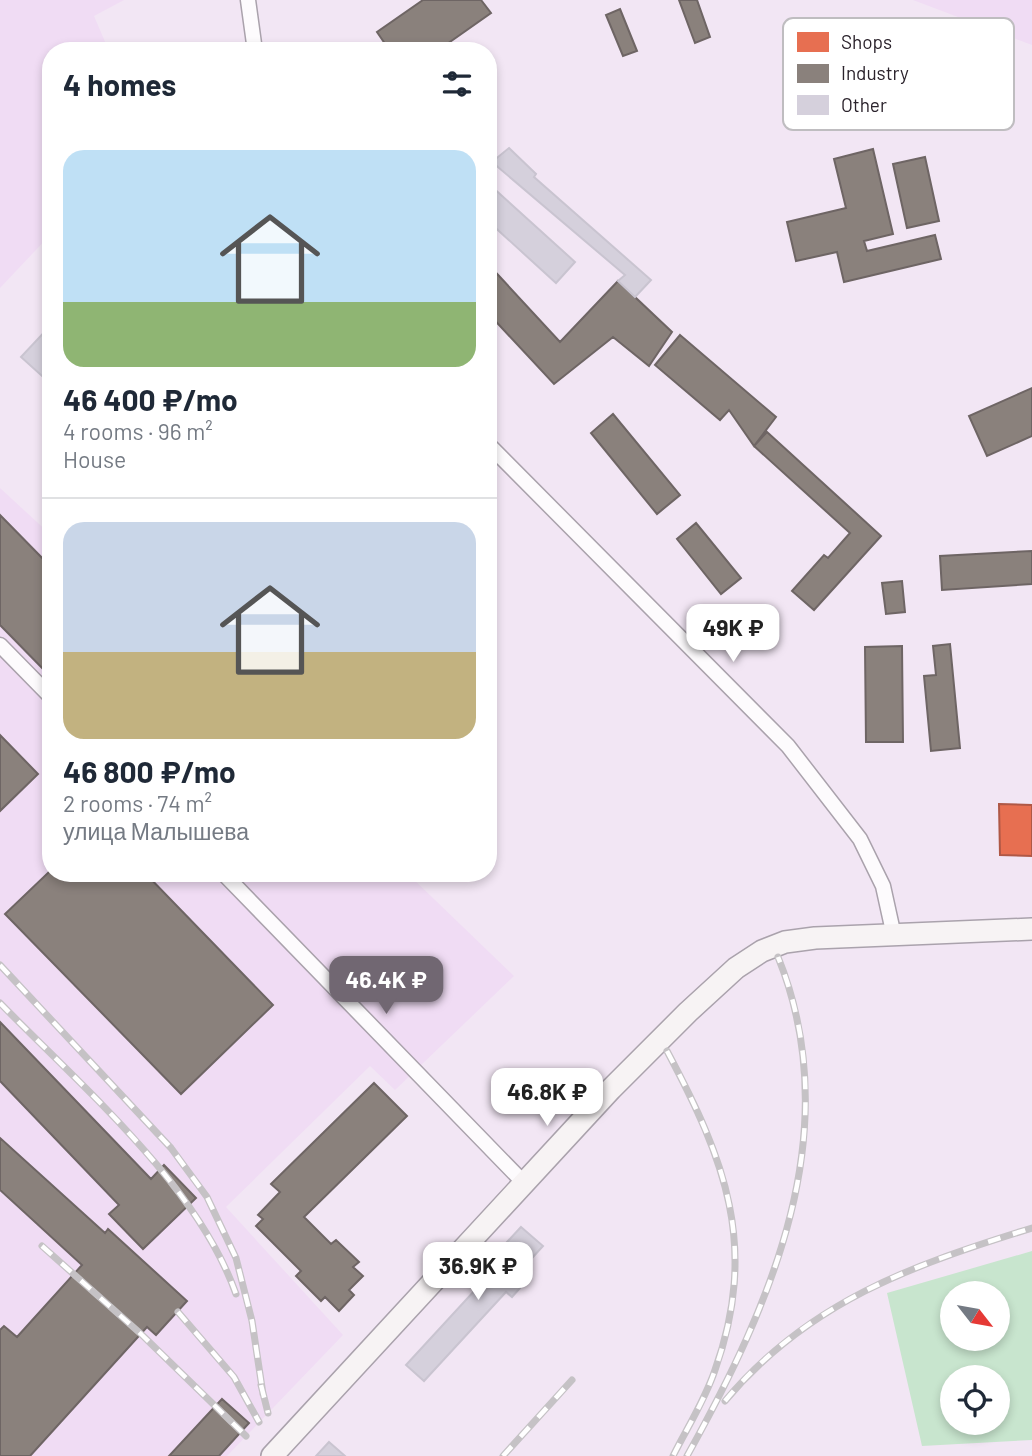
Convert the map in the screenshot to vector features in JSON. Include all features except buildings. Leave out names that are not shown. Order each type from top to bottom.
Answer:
[{"type":"main road","points":[[272,1456],[611,1089],[736,968],[762,951],[785,942],[1032,929]]},
{"type":"street","points":[[247,0],[254,42]]},
{"type":"street","points":[[497,453],[788,746],[860,839],[883,886],[894,936]]},
{"type":"street","points":[[0,645],[42,688]]},
{"type":"street","points":[[232,882],[524,1183]]},
{"type":"shaded area","points":[[0,0],[124,0],[94,16],[105,42],[42,42],[42,244],[0,288]]},
{"type":"shaded area","points":[[913,0],[1032,0],[1032,45],[1014,38],[1014,18],[961,18]]},
{"type":"shaded area","points":[[0,488],[42,527],[42,882],[416,882],[514,976],[395,1090],[370,1066],[226,1207],[343,1335],[227,1456],[0,1456]]},
{"type":"green space","points":[[1032,1251],[1032,1440],[922,1446],[887,1293]]},
{"type":"railway","points":[[687,1456],[747,1338],[772,1276],[791,1214],[802,1151],[805,1086],[798,1022],[778,957]]},
{"type":"railway","points":[[0,965],[171,1148],[207,1197],[236,1258],[252,1321],[263,1394]]},
{"type":"railway","points":[[0,1003],[134,1138],[166,1175],[218,1253],[236,1294]]},
{"type":"railway","points":[[667,1051],[688,1091],[719,1167],[729,1205],[734,1243],[734,1283],[728,1325],[711,1381],[673,1456]]},
{"type":"railway","points":[[725,1401],[757,1367],[791,1337],[865,1291],[945,1257],[1032,1228]]},
{"type":"railway","points":[[42,1246],[141,1334],[246,1436]]},
{"type":"railway","points":[[178,1312],[234,1377],[259,1422]]},
{"type":"railway","points":[[503,1456],[572,1380]]},
{"type":"railway","points":[[261,1385],[268,1413]]}]
